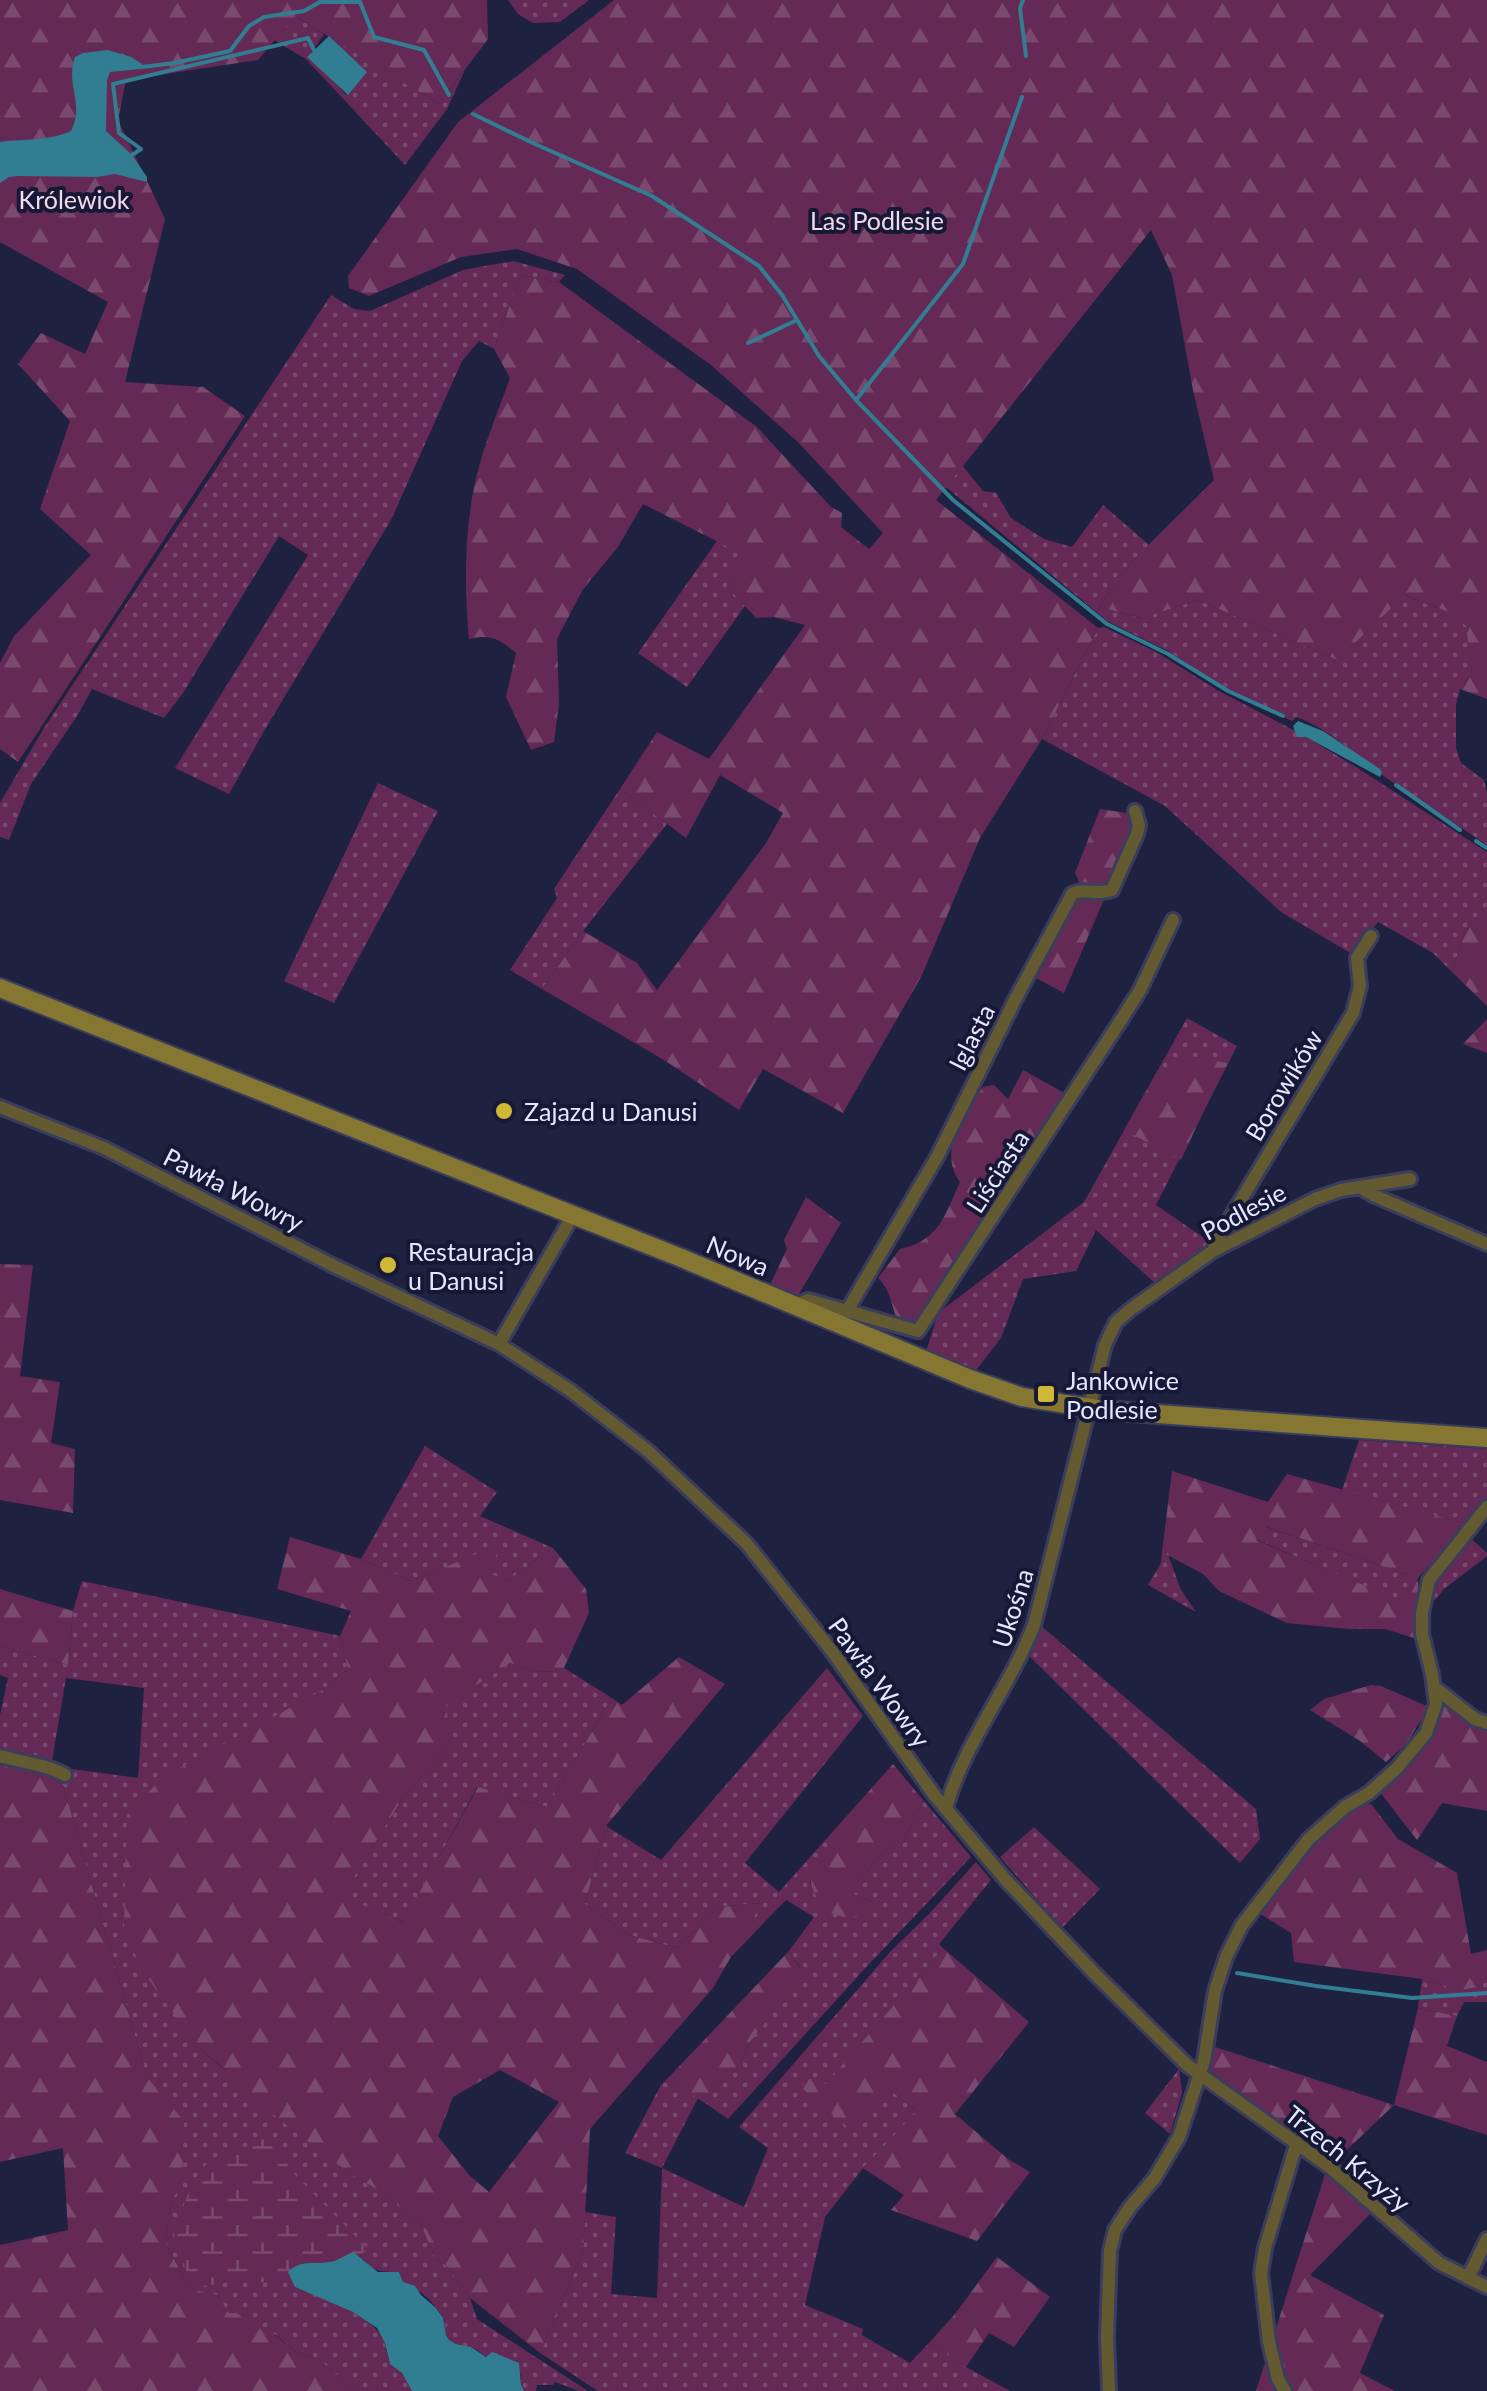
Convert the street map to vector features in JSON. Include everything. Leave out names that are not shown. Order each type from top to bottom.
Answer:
[{"type":"street","name":"Iglasta","points":[[847,1311],[937,1158],[1072,894],[1080,889],[1103,894],[1112,890],[1138,834],[1136,811]]},
{"type":"street","name":"Liściasta","points":[[795,1306],[808,1300],[918,1331],[1140,990],[1173,920]]},
{"type":"street","name":"Borowików","points":[[1213,1251],[1353,1013],[1360,986],[1357,958],[1370,936]]},
{"type":"street","name":"Nowa","points":[[0,988],[573,1214],[993,1388],[1089,1408],[1487,1438]]},
{"type":"street","name":"Pawła Wowry","points":[[0,1107],[104,1148],[332,1265],[499,1344],[571,1390],[648,1451],[746,1544],[831,1650],[922,1779],[1005,1879],[1199,2073]]},
{"type":"street","name":"Podlesie","points":[[1089,1408],[1109,1333],[1116,1322],[1188,1267],[1315,1199],[1341,1190],[1410,1179]]},
{"type":"street","points":[[1360,1186],[1487,1244]]},
{"type":"street","points":[[499,1344],[573,1214]]},
{"type":"street","name":"Ukośna","points":[[946,1808],[964,1758],[1019,1662],[1034,1626],[1089,1408]]},
{"type":"street","points":[[1109,2391],[1109,2268],[1115,2230],[1179,2137],[1204,2061],[1215,1991],[1226,1957],[1242,1925],[1308,1840],[1396,1768],[1426,1733],[1436,1704],[1422,1634],[1429,1580],[1487,1507]]},
{"type":"street","points":[[1434,1687],[1475,1719],[1487,1723]]},
{"type":"street","points":[[0,1756],[66,1774]]},
{"type":"street","name":"Trzech Krzyży","points":[[1199,2073],[1349,2182],[1430,2256],[1487,2287]]},
{"type":"street","points":[[1285,2391],[1269,2342],[1261,2273],[1298,2142]]},
{"type":"street","points":[[1468,2278],[1487,2239]]},
{"type":"green space","name":"Królewiok","points":[[0,0],[487,0],[488,39],[439,104],[295,16],[258,60],[126,80],[118,120],[165,219],[125,382],[203,387],[245,416],[18,762],[0,749],[0,663],[14,636],[91,555],[40,509],[70,421],[18,364],[41,333],[85,354],[108,302],[0,242]]},
{"type":"green space","points":[[508,0],[589,0],[560,22],[533,23],[518,14]]},
{"type":"green space","name":"Las Podlesie","points":[[614,0],[1487,0],[1487,699],[1460,689],[1472,672],[1466,626],[1448,612],[1405,595],[1337,660],[1198,600],[1142,618],[1099,607],[1132,561],[1214,480],[1172,275],[1151,230],[936,500],[1098,628],[1042,739],[980,838],[921,977],[843,1113],[763,1069],[739,1110],[664,1060],[542,989],[583,931],[637,963],[657,990],[766,843],[783,813],[720,775],[686,838],[620,789],[657,732],[709,759],[805,625],[774,617],[756,618],[727,586],[744,555],[643,504],[618,547],[583,589],[557,639],[559,703],[554,742],[531,750],[506,697],[516,653],[494,639],[469,639],[466,598],[467,536],[477,474],[510,378],[494,349],[521,275],[559,282],[757,427],[831,507],[842,513],[841,527],[869,549],[883,533],[798,442],[711,365],[577,269],[517,249],[461,257],[369,296],[349,288],[348,276],[458,122]]},
{"type":"green space","points":[[295,16],[324,34],[310,55],[346,95],[365,73],[332,38],[439,104],[465,70],[447,109],[405,165],[306,59],[274,40]]},
{"type":"green space","points":[[513,261],[565,275],[559,282],[521,275],[494,349],[479,341],[462,361],[391,520],[229,794],[175,768],[308,555],[279,536],[164,718],[92,689],[31,784],[9,840],[0,837],[0,803],[44,728],[331,295],[354,309],[370,311],[463,270]]},
{"type":"green space","points":[[962,465],[983,491],[996,493],[1011,518],[1044,539],[1072,547],[1103,505],[1149,545],[1132,561],[1099,607],[1141,618],[1198,600],[1337,660],[1404,595],[1448,612],[1467,626],[1472,672],[1460,689],[1456,705],[1456,748],[1461,763],[1484,780],[1487,845],[1358,759],[1321,729],[1296,717],[1292,721],[1224,688],[1168,651],[1107,621],[946,487]]},
{"type":"green space","points":[[717,541],[745,555],[727,586],[745,606],[687,687],[638,653]]},
{"type":"green space","points":[[1104,627],[1303,735],[1487,852],[1487,907],[1465,931],[1452,972],[1433,953],[1378,922],[1352,954],[1281,912],[1165,806],[1042,739],[1098,628]]},
{"type":"green space","points":[[378,783],[438,811],[334,1003],[284,981]]},
{"type":"green space","points":[[620,789],[667,824],[542,989],[510,970],[557,898],[554,889]]},
{"type":"green space","points":[[1100,809],[1127,813],[1134,820],[1134,830],[1112,879],[1101,887],[1093,887],[1080,884],[1075,873]]},
{"type":"green space","points":[[1083,893],[1105,897],[1064,993],[1034,977],[1072,898]]},
{"type":"green space","points":[[1487,907],[1487,1006],[1452,972],[1465,931]]},
{"type":"green space","points":[[1187,1018],[1237,1046],[1156,1205],[1207,1240],[1208,1249],[1155,1283],[1096,1230],[1076,1271],[1023,1279],[1001,1338],[973,1374],[926,1352],[938,1313],[1084,1202]]},
{"type":"green space","points":[[1487,1019],[1487,1053],[1463,1044]]},
{"type":"green space","points":[[1186,1055],[1226,1063],[1181,1160],[1124,1130],[1158,1070],[1179,1069]]},
{"type":"green space","points":[[1023,1070],[1068,1095],[916,1326],[898,1321],[878,1278],[900,1249],[924,1240],[945,1216],[960,1182],[951,1158],[952,1145],[961,1121],[983,1087],[994,1085],[1008,1099]]},
{"type":"green space","points":[[806,1197],[841,1223],[796,1299],[768,1289],[787,1249],[784,1240]]},
{"type":"green space","points":[[0,1264],[33,1265],[20,1376],[60,1382],[51,1443],[75,1449],[73,1513],[0,1500]]},
{"type":"green space","points":[[1359,1440],[1487,1449],[1487,1498],[1466,1524],[1342,1490]]},
{"type":"green space","points":[[425,1446],[497,1492],[480,1516],[553,1548],[507,1581],[488,1573],[500,1545],[411,1581],[361,1559]]},
{"type":"green space","points":[[1172,1471],[1268,1502],[1287,1474],[1466,1524],[1418,1578],[1420,1620],[1414,1638],[1385,1629],[1287,1623],[1219,1591],[1203,1574],[1162,1552]],"holes":[[[1264,1526],[1418,1578],[1406,1603],[1256,1540]]]},
{"type":"green space","points":[[1263,1526],[1418,1578],[1406,1604],[1255,1539]]},
{"type":"green space","points":[[290,1537],[361,1559],[411,1581],[501,1544],[489,1573],[507,1581],[553,1548],[586,1589],[589,1613],[564,1668],[543,1672],[510,1663],[446,1705],[451,1744],[403,1797],[342,1897],[403,1922],[478,1787],[547,1807],[612,1698],[622,1705],[679,1657],[725,1684],[606,1826],[585,1904],[629,1935],[677,1948],[719,1907],[762,1903],[713,1988],[590,2129],[583,2252],[540,2353],[470,2298],[447,2266],[435,2258],[421,2225],[248,2095],[202,2051],[141,1969],[124,1927],[127,1815],[163,1777],[321,1691],[348,1669],[340,1636],[351,1611],[277,1589]],"holes":[[[500,2070],[559,2102],[489,2192],[470,2176],[438,2136],[453,2097]]]},
{"type":"green space","points":[[1469,1537],[1487,1556],[1428,1603],[1439,1576]]},
{"type":"green space","points":[[1162,1552],[1168,1555],[1181,1590],[1196,1612],[1148,1585],[1161,1563]]},
{"type":"green space","points":[[82,1581],[340,1636],[348,1669],[321,1691],[177,2016],[202,2051],[349,2173],[383,2193],[421,2225],[435,2258],[447,2266],[470,2298],[477,2319],[588,2391],[555,2382],[537,2385],[536,2391],[524,2391],[521,2375],[475,2349],[450,2341],[440,2313],[420,2292],[403,2282],[399,2272],[379,2270],[363,2259],[295,2287],[345,2308],[378,2331],[390,2364],[402,2373],[412,2391],[356,2391],[318,2359],[297,2353],[275,2334],[269,2340],[248,2315],[229,2314],[217,2295],[190,2289],[165,2242],[184,2122],[147,2077],[61,1778],[70,1775],[72,1769],[138,1778],[144,1688],[66,1678],[52,1761],[62,1765],[0,1754],[0,1715],[8,1678],[0,1675],[0,1646],[68,1665],[73,1611]]},
{"type":"green space","points":[[0,1589],[73,1611],[68,1665],[0,1646]]},
{"type":"green space","points":[[1040,1625],[1256,1809],[1260,1839],[1240,1863],[1027,1654]]},
{"type":"green space","points":[[510,1663],[543,1672],[564,1668],[612,1698],[547,1807],[477,1787],[404,1922],[341,1898],[403,1797],[451,1744],[445,1705]]},
{"type":"green space","points":[[827,1668],[863,1716],[745,1863],[779,1892],[828,1837],[826,1852],[810,1883],[873,1902],[853,1894],[883,1853],[902,1841],[923,1800],[971,1857],[728,2119],[705,2103],[715,2088],[738,2068],[750,2042],[800,1976],[801,1968],[789,1951],[814,1917],[786,1900],[729,1959],[761,1903],[719,1907],[677,1948],[629,1935],[585,1904],[606,1826],[661,1860]]},
{"type":"green space","points":[[1371,1685],[1429,1707],[1406,1744],[1386,1762],[1310,1710],[1324,1699]]},
{"type":"green space","points":[[1445,1703],[1487,1727],[1487,1811],[1442,1803],[1417,1840],[1379,1791]]},
{"type":"green space","points":[[0,1764],[39,1769],[61,1778],[147,2077],[184,2121],[182,2185],[172,2199],[165,2242],[190,2289],[217,2295],[229,2313],[248,2315],[269,2339],[274,2334],[297,2353],[318,2359],[356,2391],[0,2391],[0,2245],[68,2230],[63,2148],[0,2162]]},
{"type":"green space","points":[[893,1764],[923,1800],[915,1820],[902,1841],[883,1853],[861,1878],[854,1894],[874,1903],[852,1917],[825,1911],[814,1892],[811,1876],[826,1853],[828,1837]]},
{"type":"green space","points":[[1362,1803],[1371,1804],[1398,1839],[1457,1873],[1471,1954],[1487,1950],[1487,1981],[1460,1990],[1422,1979],[1294,1962],[1291,1933],[1259,1913],[1330,1828]]},
{"type":"green space","points":[[1034,1827],[1100,1889],[1062,1928],[1000,1857]]},
{"type":"green space","points":[[976,1862],[991,1880],[939,1944],[943,1948],[826,2085],[802,2088],[889,2089],[918,2112],[863,2168],[825,2217],[805,2305],[863,2329],[862,2335],[910,2363],[929,2343],[1010,2391],[598,2391],[540,2353],[583,2252],[585,2212],[616,2217],[611,2294],[657,2298],[662,2168],[744,2207],[768,2148],[739,2127],[890,1952]]},
{"type":"green space","points":[[943,1948],[1029,2022],[955,2114],[1008,2159],[1030,2172],[977,2241],[891,2210],[904,2195],[863,2168],[917,2111],[889,2089],[852,2131],[802,2088],[807,2078],[826,2084]]},
{"type":"green space","points":[[789,1951],[801,1969],[801,1976],[750,2042],[738,2068],[715,2088],[705,2103],[667,2079]]},
{"type":"green space","points":[[1422,1979],[1462,1988],[1487,1981],[1487,2002],[1464,2002],[1457,2016],[1418,2008]]},
{"type":"green space","points":[[1418,2008],[1457,2016],[1447,2046],[1487,2062],[1487,2135],[1394,2105]]},
{"type":"green space","points":[[1212,2046],[1394,2105],[1332,2164],[1209,2070]]},
{"type":"green space","points":[[1179,2069],[1182,2093],[1170,2134],[1145,2113]]},
{"type":"green space","points":[[667,2079],[698,2098],[662,2168],[625,2153]]},
{"type":"green space","points":[[266,2138],[296,2176],[369,2250],[334,2266],[307,2267],[276,2283],[238,2281],[205,2286],[189,2279],[173,2232],[193,2182],[207,2163]]},
{"type":"green space","points":[[1327,2168],[1372,2212],[1310,2275],[1384,2315],[1360,2373],[1395,2391],[1256,2391]]},
{"type":"green space","points":[[997,2257],[1050,2297],[1014,2347],[989,2333],[966,2367],[929,2343]]},
{"type":"water","points":[[329,36],[367,72],[348,95],[307,57]]},
{"type":"water","points":[[108,50],[142,64],[141,69],[110,72],[106,131],[132,155],[147,182],[115,174],[18,176],[0,183],[0,142],[71,131],[76,112],[72,77],[75,57]]},
{"type":"water","points":[[1298,721],[1323,731],[1380,769],[1380,777],[1306,737],[1297,737],[1293,726]]},
{"type":"water","points":[[353,2252],[378,2272],[399,2272],[403,2282],[415,2286],[443,2318],[449,2340],[486,2357],[492,2352],[519,2363],[524,2391],[412,2391],[402,2373],[390,2364],[377,2328],[353,2312],[295,2287],[288,2272],[298,2265],[332,2261]]},
{"type":"waterway","points":[[1023,0],[1020,8],[1026,56]]},
{"type":"waterway","points":[[142,67],[230,51],[249,26],[264,17],[304,11],[320,2],[360,2],[374,37],[424,50],[449,95]]},
{"type":"waterway","points":[[132,155],[141,149],[119,133],[113,84],[308,38],[314,50]]},
{"type":"waterway","points":[[1022,97],[963,264],[856,400],[953,500],[1107,624],[1168,654],[1228,691],[1283,716]]},
{"type":"waterway","points":[[473,114],[652,196],[759,266],[782,295],[819,356],[856,400]]},
{"type":"waterway","points":[[748,343],[797,320]]},
{"type":"waterway","points":[[1396,785],[1460,830]]},
{"type":"waterway","points":[[1476,841],[1487,848]]},
{"type":"waterway","points":[[1237,1973],[1412,1998],[1487,1993]]},
{"type":"place","name":"Zajazd u Danusi","points":[[504,1111]]},
{"type":"place","name":"Restauracja u Danusi","points":[[388,1265]]},
{"type":"place","name":"Jankowice Podlesie","points":[[1046,1394]]}]
